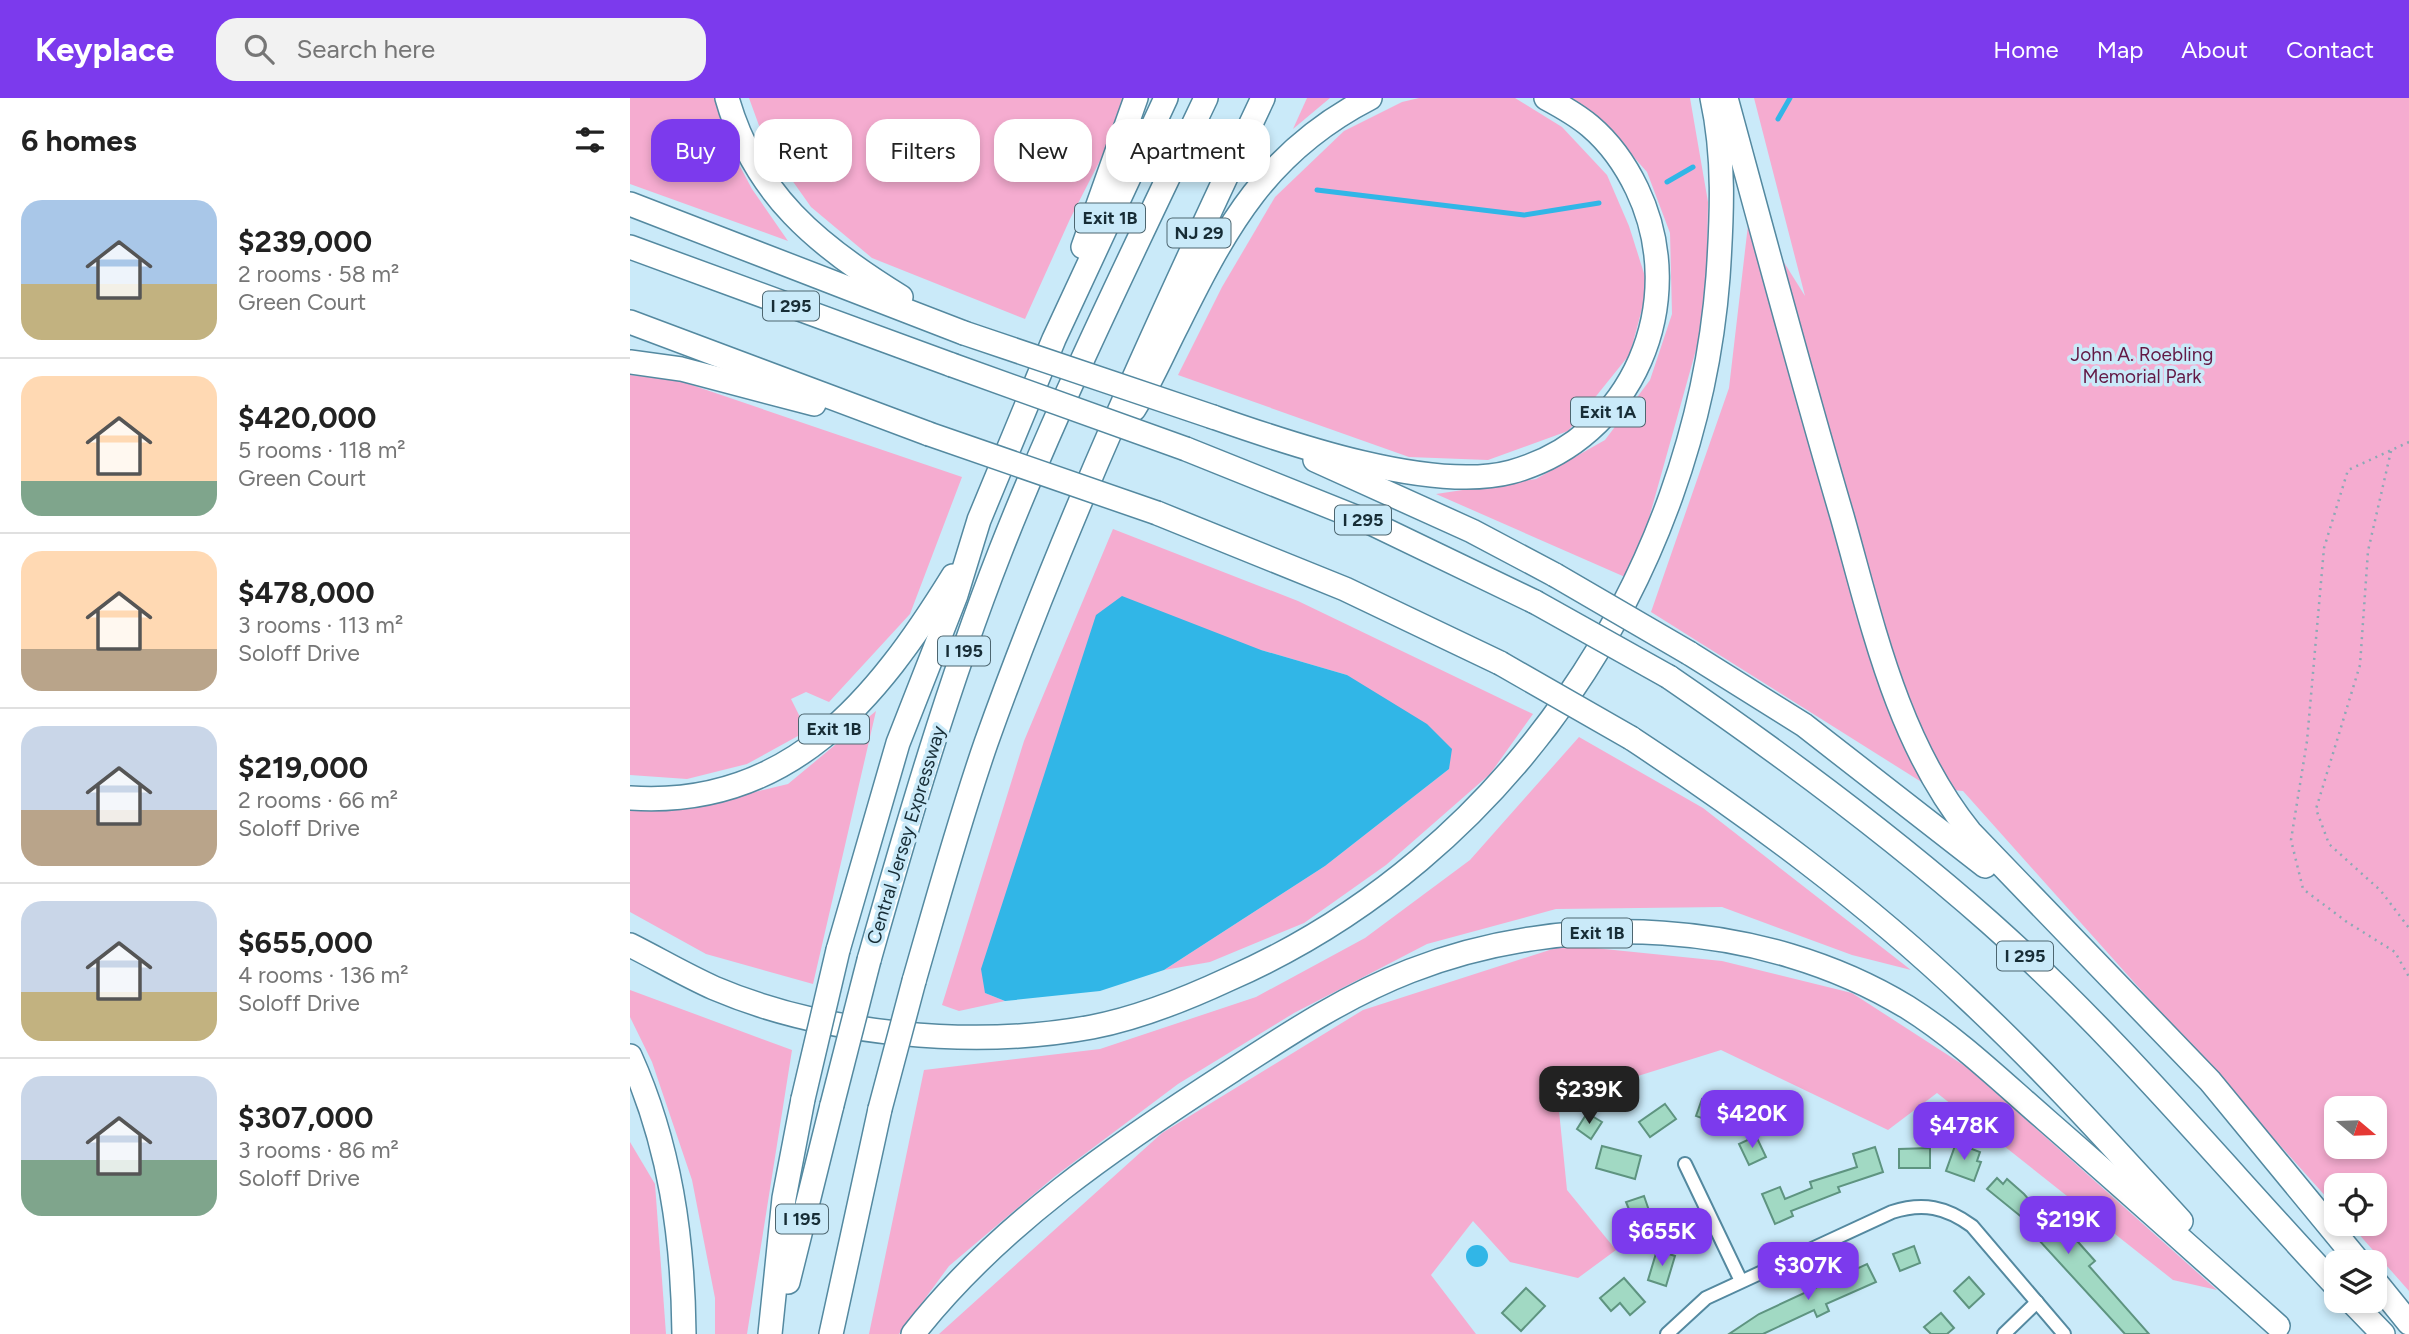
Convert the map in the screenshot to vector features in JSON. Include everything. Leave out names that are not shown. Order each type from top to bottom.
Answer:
[{"type":"highway","points":[[727,98],[747,157],[788,210],[867,275],[964,333]]},
{"type":"highway","points":[[770,1334],[784,1198],[803,1099],[838,950],[898,743],[956,595],[967,553],[1054,339],[1096,205],[1136,98]]},
{"type":"highway","name":"Exit 1B","points":[[1054,339],[1166,98]]},
{"type":"highway","name":"NJ 29","points":[[1086,352],[1206,98]]},
{"type":"highway","name":"NJ 29","points":[[1144,374],[1263,98]]},
{"type":"highway","name":"Exit 1A","points":[[1260,433],[1419,474],[1478,477],[1509,472],[1558,452],[1598,423],[1617,403],[1633,380],[1646,352],[1653,324],[1658,296],[1658,263],[1653,229],[1629,173],[1612,149],[1592,127],[1546,98]]},
{"type":"highway","points":[[630,945],[713,988],[807,1018],[924,1036],[987,1037],[1047,1033],[1096,1026],[1142,1013],[1252,969],[1345,917],[1406,874],[1495,788],[1529,750],[1581,681],[1642,568],[1665,516],[1695,422],[1715,311],[1723,204],[1712,98]]},
{"type":"highway","points":[[1726,98],[1806,394],[1901,713],[1947,803],[1988,852],[2210,1081],[2349,1250]]},
{"type":"highway","points":[[1144,374],[1242,206],[1286,156],[1363,101]]},
{"type":"highway","points":[[630,204],[964,333],[1260,433],[1472,531],[1555,575],[1752,690],[1848,756],[2069,934]]},
{"type":"highway","name":"I 295","points":[[630,247],[1186,449],[1373,524],[1535,602],[1669,677],[1840,798],[1989,922],[2110,1041],[2324,1273]]},
{"type":"highway","points":[[630,322],[929,434],[1157,513],[1345,589],[1500,663],[1631,738],[1801,856],[1923,957],[2023,1052],[2281,1330]]},
{"type":"highway","name":"Central Jersey Expressway","points":[[778,1334],[799,1233],[869,960],[921,777],[978,611],[1086,352]]},
{"type":"highway","points":[[630,362],[681,369],[929,434]]},
{"type":"highway","name":"I 195","points":[[831,1334],[880,1110],[914,981],[986,743],[1093,474],[1144,374]]},
{"type":"highway","name":"Exit 1B","points":[[630,798],[696,797],[732,788],[762,777],[821,741],[888,672],[915,636],[967,553]]},
{"type":"highway","name":"Exit 1B","points":[[913,1334],[959,1281],[1053,1197],[1127,1139],[1310,1020],[1359,993],[1453,956],[1540,936],[1619,932],[1701,939],[1780,954],[1828,969],[1905,1006],[1974,1056],[2281,1330]]},
{"type":"highway","points":[[630,1056],[655,1120],[669,1174],[681,1249],[684,1334]]},
{"type":"highway","points":[[2387,1296],[2409,1323]]},
{"type":"highway","points":[[2363,1313],[2383,1334]]},
{"type":"street","points":[[1685,1164],[1741,1281]]},
{"type":"street","points":[[1667,1334],[1706,1298],[1892,1212],[1924,1206],[1958,1215],[1972,1226],[2064,1334]]},
{"type":"street","points":[[2004,1334],[2038,1302]]},
{"type":"path","points":[[2409,442],[2348,470],[2324,548],[2307,741],[2291,840],[2303,889],[2347,922],[2395,952],[2409,977]]},
{"type":"path","points":[[2391,451],[2368,551],[2360,665],[2316,809],[2329,844],[2381,891],[2409,928]]},
{"type":"green space","points":[[630,98],[715,98],[721,119],[651,119],[651,182],[740,182],[740,166],[752,189],[788,241],[630,184]]},
{"type":"green space","points":[[749,98],[1132,98],[1121,119],[1106,119],[1106,149],[1092,176],[1092,119],[994,119],[994,182],[1089,182],[1025,319],[872,258],[811,207],[793,182],[852,182],[852,119],[757,119]]},
{"type":"green space","points":[[1307,98],[1330,98],[1293,129]]},
{"type":"green space","points":[[1419,98],[1515,98],[1562,127],[1607,175],[1629,226],[1648,286],[1630,354],[1568,431],[1488,460],[1409,457],[1178,375],[1222,287],[1275,197],[1344,131],[1402,102]]},
{"type":"green space","points":[[1570,98],[1690,98],[1708,202],[1706,314],[1646,529],[1625,577],[1436,494],[1536,479],[1605,440],[1650,380],[1672,314],[1670,233],[1647,172],[1598,117]]},
{"type":"green space","name":"John A. Roebling Memorial Park","points":[[1754,98],[2409,98],[2409,1291],[2387,1266],[2387,1250],[2373,1250],[2360,1236],[2387,1236],[2387,1173],[2324,1173],[2324,1195],[1963,791],[1931,788],[1651,612],[1729,388],[1750,208],[1805,296]]},
{"type":"green space","points":[[630,375],[680,381],[962,477],[910,614],[829,702],[806,692],[791,699],[807,731],[747,764],[687,779],[630,775]]},
{"type":"green space","points":[[1113,529],[1298,601],[1533,714],[1490,774],[1386,865],[1304,923],[1210,962],[1164,970],[1325,866],[1449,769],[1347,675],[1261,650],[985,993],[1005,1001],[959,1011],[942,1005],[1024,741]]},
{"type":"green space","points":[[876,711],[813,984],[706,954],[630,912],[630,808],[704,804],[788,784]]},
{"type":"green space","points":[[1579,737],[1703,808],[1911,970],[1852,955],[1722,907],[1556,909],[1427,944],[1294,1013],[1178,1084],[1054,1177],[949,1266],[899,1334],[869,1334],[924,1070],[1100,1049],[1256,997],[1365,938],[1470,860]]},
{"type":"green space","points":[[1565,945],[1722,961],[1852,993],[1968,1068],[2217,1290],[2173,1280],[1937,1093],[1888,1130],[1721,1050],[1558,1101],[1567,1190],[1616,1250],[1578,1278],[1510,1262],[1473,1221],[1431,1275],[1476,1334],[939,1334],[1162,1133],[1363,1010]]},
{"type":"green space","points":[[630,990],[792,1050],[747,1334],[715,1334],[715,1298],[692,1180],[652,1062],[630,1017]]},
{"type":"green space","points":[[630,1142],[655,1184],[666,1334],[630,1334]]},
{"type":"water","points":[[1122,596],[1261,650],[1347,675],[1427,724],[1452,749],[1449,769],[1325,866],[1164,970],[1100,991],[1005,1001],[985,993],[981,969],[1096,615]]},
{"type":"water","points":[[1477,1245],[1485,1248],[1488,1256],[1485,1264],[1477,1267],[1469,1264],[1466,1256],[1469,1248]]},
{"type":"building","points":[[1702,1099],[1724,1108],[1718,1124],[1696,1116]]},
{"type":"building","points":[[1665,1104],[1676,1119],[1650,1137],[1639,1122]]},
{"type":"building","points":[[1587,1113],[1602,1122],[1591,1139],[1577,1129]]},
{"type":"building","points":[[1756,1136],[1766,1157],[1749,1165],[1739,1144]]},
{"type":"building","points":[[1956,1143],[1980,1152],[1977,1161],[1981,1162],[1974,1181],[1946,1171]]},
{"type":"building","points":[[1602,1146],[1641,1156],[1635,1179],[1596,1168]]},
{"type":"building","points":[[1875,1147],[1883,1172],[1838,1187],[1840,1192],[1791,1211],[1793,1216],[1775,1224],[1762,1194],[1780,1187],[1785,1199],[1812,1188],[1810,1182],[1857,1167],[1853,1154]]},
{"type":"building","points":[[1930,1148],[1930,1168],[1899,1168],[1899,1149]]},
{"type":"building","points":[[1997,1178],[2003,1184],[2007,1179],[2024,1194],[2055,1230],[2062,1224],[2095,1261],[2089,1266],[2149,1334],[2125,1334],[2026,1226],[2029,1223],[1987,1189]]},
{"type":"building","points":[[1644,1196],[1654,1225],[1642,1230],[1639,1222],[1635,1224],[1626,1202]]},
{"type":"building","points":[[1914,1246],[1920,1263],[1900,1271],[1893,1254]]},
{"type":"building","points":[[1657,1250],[1675,1256],[1666,1286],[1648,1280]]},
{"type":"building","points":[[1867,1264],[1876,1282],[1826,1304],[1829,1311],[1817,1317],[1814,1310],[1763,1334],[1729,1334],[1759,1314]]},
{"type":"building","points":[[1969,1277],[1984,1294],[1969,1308],[1954,1291]]},
{"type":"building","points":[[1624,1278],[1645,1302],[1630,1315],[1620,1303],[1611,1311],[1600,1298]]},
{"type":"building","points":[[1526,1288],[1545,1306],[1521,1331],[1502,1313]]},
{"type":"building","points":[[1941,1313],[1954,1328],[1947,1334],[1931,1334],[1924,1327]]},
{"type":"waterway","points":[[1778,119],[1790,98]]},
{"type":"waterway","points":[[1667,182],[1693,167]]},
{"type":"waterway","points":[[1317,190],[1524,215],[1599,203]]}]
